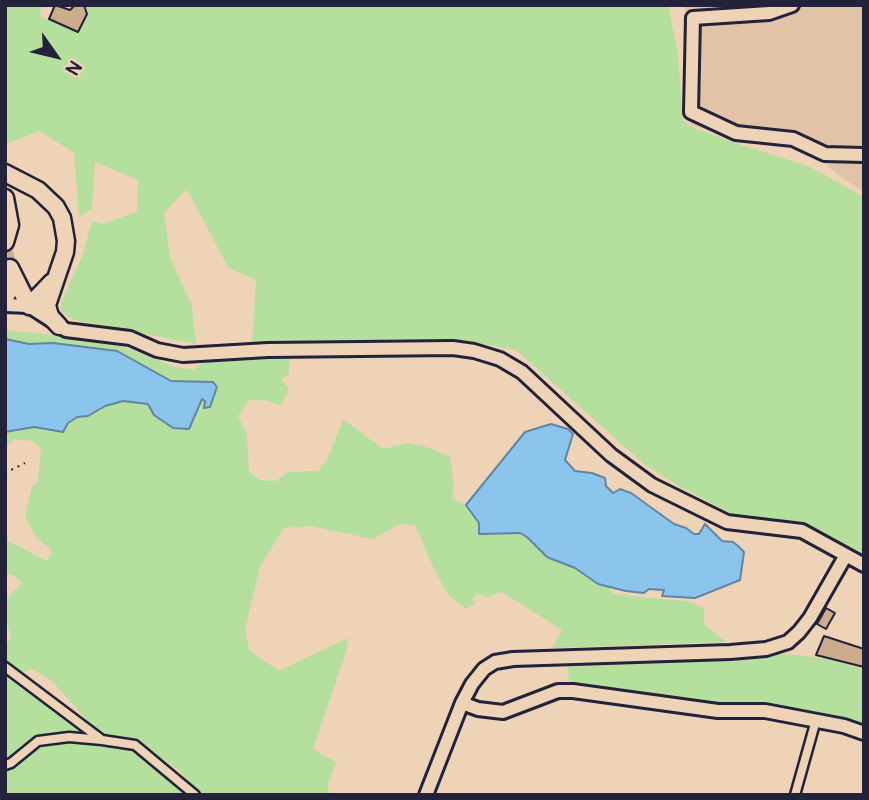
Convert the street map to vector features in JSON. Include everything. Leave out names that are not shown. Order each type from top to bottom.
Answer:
[{"type":"highway","points":[[5,173],[38,190],[57,207],[62,218],[66,241],[63,264],[47,305],[50,316],[59,326]]},
{"type":"highway","points":[[5,198],[10,225],[5,242]]},
{"type":"highway","points":[[5,298],[12,284],[10,268],[29,306],[58,275]]},
{"type":"street","points":[[792,5],[769,13],[693,18],[691,112],[736,133],[793,139],[825,154],[864,155]]},
{"type":"street","points":[[5,305],[29,306],[73,332],[130,338],[157,350],[183,355],[268,350],[453,348],[474,351],[500,359],[522,372],[611,455],[652,485],[727,522],[802,531],[864,565]]},
{"type":"street","points":[[426,795],[462,703],[484,669],[495,662],[513,659],[766,649],[788,642],[810,618],[846,555]]},
{"type":"street","points":[[5,667],[102,740]]},
{"type":"street","points":[[462,703],[478,709],[503,712],[558,691],[573,691],[718,711],[765,711],[816,720],[864,733]]},
{"type":"street","points":[[795,795],[816,720]]},
{"type":"street","points":[[5,765],[38,741],[69,737],[135,745],[195,795]]},
{"type":"path","points":[[5,473],[25,463]]},
{"type":"path","points":[[5,624],[5,637]]},
{"type":"shaded area","points":[[683,5],[864,5],[864,192],[794,145],[737,140],[692,125],[685,117],[688,16]]},
{"type":"green space","points":[[5,5],[42,5],[40,16],[76,30],[80,5],[668,5],[678,55],[683,120],[692,127],[735,143],[808,166],[864,197],[864,556],[803,525],[739,518],[679,486],[643,463],[516,350],[460,340],[252,343],[256,280],[228,267],[187,189],[164,213],[170,257],[192,306],[196,344],[74,320],[61,311],[61,302],[82,257],[92,221],[102,224],[137,212],[138,180],[95,162],[92,209],[79,217],[74,153],[40,131],[5,144]]},
{"type":"green space","points":[[5,330],[124,347],[172,366],[193,370],[205,361],[243,356],[290,357],[289,374],[281,380],[289,388],[281,405],[264,400],[249,400],[238,416],[247,435],[249,472],[260,480],[276,481],[288,472],[318,471],[328,459],[343,419],[383,449],[408,443],[430,448],[450,457],[454,484],[452,498],[466,505],[479,524],[527,537],[547,557],[575,568],[598,584],[609,587],[613,594],[692,602],[704,609],[704,624],[726,642],[552,648],[562,630],[502,592],[487,597],[478,593],[472,599],[476,603],[466,609],[449,596],[415,525],[400,524],[372,539],[311,526],[284,528],[260,566],[245,629],[249,650],[279,671],[348,638],[346,652],[313,749],[336,762],[327,787],[330,795],[200,795],[179,770],[136,742],[103,738],[53,682],[33,669],[19,673],[5,664],[5,648],[11,637],[5,614],[5,600],[22,583],[14,575],[5,573],[5,541],[47,561],[52,551],[35,536],[25,516],[31,489],[38,480],[41,449],[32,441],[15,439],[5,447],[5,432],[34,427],[53,432],[77,416],[88,416],[105,406],[123,401],[148,404],[154,415],[173,428],[189,429],[213,382],[171,381],[117,351],[53,343],[29,344],[5,339]]},
{"type":"green space","points":[[776,653],[829,659],[864,669],[864,727],[569,684],[568,665],[742,660]]},
{"type":"green space","points":[[5,670],[87,732],[87,735],[35,742],[5,762]]},
{"type":"green space","points":[[66,739],[135,748],[190,795],[5,795],[5,769],[15,765],[40,743]]},
{"type":"water","points":[[5,339],[29,344],[53,343],[117,351],[171,381],[213,382],[217,387],[210,407],[204,408],[205,401],[202,399],[189,429],[173,428],[154,415],[148,404],[123,401],[105,406],[88,416],[77,417],[68,423],[63,432],[34,427],[5,432]]},
{"type":"water","points":[[551,424],[568,429],[573,434],[565,460],[575,471],[605,478],[606,486],[613,493],[620,489],[631,493],[674,524],[694,534],[699,534],[705,524],[722,541],[733,542],[738,546],[744,552],[740,580],[695,598],[662,596],[664,590],[649,589],[644,593],[626,591],[598,584],[575,568],[547,557],[520,533],[479,534],[479,523],[466,505],[525,432]]},
{"type":"building","points":[[55,5],[70,10],[75,5],[84,5],[87,14],[78,32],[49,19]]},
{"type":"building","points":[[826,608],[835,613],[826,629],[817,624]]},
{"type":"building","points":[[824,636],[864,649],[864,667],[816,655]]},
{"type":"tunnel","points":[[5,253],[10,268]]}]
